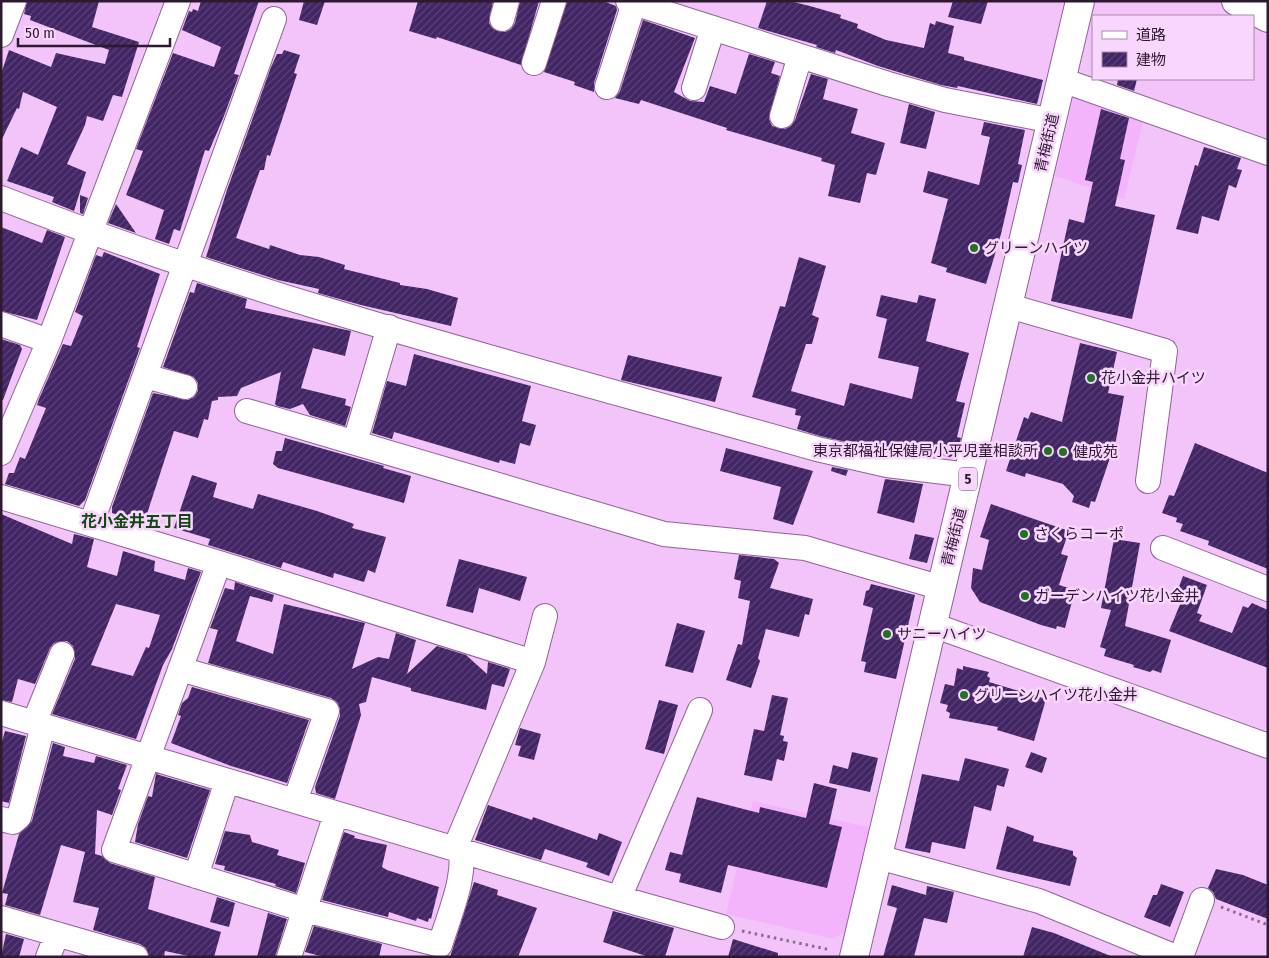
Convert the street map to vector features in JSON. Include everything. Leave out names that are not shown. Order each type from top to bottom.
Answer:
[{"type":"main road","name":"青梅街道","points":[[855,956],[1010,306],[1080,1]]},
{"type":"main road","points":[[1236,1],[1268,18]]},
{"type":"street","points":[[1,35],[14,1]]},
{"type":"street","points":[[3,445],[49,341],[178,1]]},
{"type":"street","points":[[534,63],[554,1]]},
{"type":"street","points":[[608,87],[631,2],[945,100],[1053,121]]},
{"type":"street","points":[[91,524],[274,19]]},
{"type":"street","points":[[694,88],[713,28]]},
{"type":"street","points":[[782,116],[800,56]]},
{"type":"street","points":[[1062,80],[1268,153]]},
{"type":"street","points":[[1,198],[184,266],[817,450],[887,465],[969,475]]},
{"type":"street","points":[[1010,306],[1165,351],[1148,481]]},
{"type":"street","points":[[1,324],[49,341]]},
{"type":"street","points":[[354,442],[389,327]]},
{"type":"street","points":[[145,376],[185,387]]},
{"type":"street","points":[[247,411],[664,534],[805,548],[942,588]]},
{"type":"street","points":[[1,497],[219,563],[533,662]]},
{"type":"street","points":[[1163,548],[1268,590]]},
{"type":"street","points":[[219,563],[114,850],[306,910],[440,945],[461,875],[463,852],[458,841],[533,662],[545,616]]},
{"type":"street","points":[[933,626],[1268,746]]},
{"type":"street","points":[[1,819],[13,822],[19,817],[38,725],[62,654]]},
{"type":"street","points":[[180,669],[326,711],[295,801]]},
{"type":"street","points":[[619,898],[700,710]]},
{"type":"street","points":[[1,713],[463,852],[722,927]]},
{"type":"street","points":[[196,876],[227,781]]},
{"type":"street","points":[[290,957],[336,814]]},
{"type":"street","points":[[878,857],[1039,901],[1176,957]]},
{"type":"street","points":[[1181,957],[1202,900]]},
{"type":"street","points":[[1,918],[136,957]]},
{"type":"street","points":[[48,957],[57,934]]},
{"type":"path","points":[[1202,900],[1268,925]]},
{"type":"path","points":[[722,927],[855,956]]},
{"type":"shaded area","points":[[1075,92],[1145,114],[1124,199],[1055,176]]},
{"type":"shaded area","points":[[753,801],[872,828],[846,931],[834,939],[726,914]]},
{"type":"building","points":[[27,1],[99,1],[92,27],[139,42],[122,97],[113,95],[103,121],[87,116],[85,125],[67,164],[86,172],[74,211],[52,202],[54,197],[7,181],[21,147],[38,155],[57,107],[23,92],[19,109],[17,108],[1,141],[1,74],[9,50],[51,67],[56,53],[105,64],[109,50],[30,20],[31,16],[24,14]]},
{"type":"building","points":[[201,1],[259,1],[234,74],[239,75],[224,116],[209,151],[205,150],[180,231],[174,229],[169,244],[155,239],[164,210],[126,195],[143,151],[136,149],[173,53],[214,67],[221,47],[182,30],[189,11],[192,12],[193,9],[198,11]]},
{"type":"building","points":[[304,1],[325,1],[317,25],[299,20]]},
{"type":"building","points":[[418,1],[493,1],[489,23],[493,29],[505,32],[511,29],[515,23],[520,1],[539,1],[521,65],[437,37],[436,39],[409,31]]},
{"type":"building","points":[[567,1],[603,1],[616,6],[617,10],[594,83],[594,92],[574,85],[575,82],[544,72]]},
{"type":"building","points":[[767,1],[789,1],[841,15],[840,18],[858,24],[857,28],[886,40],[924,48],[930,23],[935,25],[936,21],[954,26],[948,53],[964,57],[964,60],[1043,80],[1037,104],[958,86],[957,88],[941,85],[878,66],[836,50],[835,53],[816,47],[817,45],[758,28]]},
{"type":"building","points":[[953,1],[988,1],[981,24],[948,17]]},
{"type":"building","points":[[643,20],[695,38],[674,92],[690,101],[704,102],[710,86],[736,94],[749,54],[775,62],[771,73],[780,76],[769,119],[772,126],[785,129],[791,126],[795,120],[811,74],[828,79],[823,99],[858,109],[851,133],[885,143],[876,175],[867,173],[860,203],[828,196],[835,165],[821,161],[822,158],[726,130],[727,128],[641,100],[639,104],[615,98],[620,91]]},
{"type":"building","points":[[284,50],[300,55],[294,73],[297,74],[270,156],[267,155],[264,170],[260,170],[236,238],[269,249],[270,245],[300,255],[319,257],[345,265],[344,269],[400,283],[400,285],[427,289],[458,298],[451,326],[318,293],[319,289],[278,280],[206,257],[227,190],[271,67],[277,54],[282,54]]},
{"type":"building","points":[[1118,80],[1137,80],[1134,91],[1117,85]]},
{"type":"building","points":[[909,104],[935,112],[926,149],[900,143]]},
{"type":"building","points":[[1101,109],[1129,118],[1120,159],[1125,160],[1115,206],[1155,215],[1132,319],[1051,301],[1069,219],[1084,223],[1093,182],[1085,180]]},
{"type":"building","points":[[984,122],[1025,130],[1018,164],[1022,165],[1018,183],[1013,182],[1001,234],[986,284],[946,272],[947,268],[931,263],[948,199],[923,192],[928,171],[979,185],[990,137],[981,135]]},
{"type":"building","points":[[1204,147],[1241,158],[1237,169],[1242,170],[1236,188],[1229,185],[1219,221],[1202,216],[1198,234],[1176,229],[1195,165],[1198,166]]},
{"type":"building","points":[[80,195],[88,198],[83,214],[80,213]]},
{"type":"building","points":[[116,204],[136,233],[108,223]]},
{"type":"building","points":[[1,227],[42,243],[47,230],[65,237],[37,320],[1,311]]},
{"type":"building","points":[[104,252],[160,274],[137,347],[140,348],[85,500],[79,506],[5,484],[9,473],[14,473],[20,457],[25,459],[46,408],[37,405],[39,399],[63,344],[71,346],[83,316],[75,312],[96,255],[102,257]]},
{"type":"building","points":[[799,257],[826,266],[812,315],[819,318],[812,344],[806,344],[791,391],[844,406],[850,383],[912,399],[919,367],[878,358],[887,319],[876,316],[881,295],[917,303],[919,295],[936,299],[926,341],[969,353],[956,401],[965,403],[957,437],[961,438],[957,453],[950,457],[918,450],[917,455],[890,452],[820,436],[797,429],[801,416],[795,415],[796,409],[752,397],[780,306],[785,307]]},
{"type":"building","points":[[197,283],[247,299],[245,308],[351,331],[345,356],[313,348],[301,388],[346,399],[345,405],[351,407],[345,426],[310,415],[303,404],[290,409],[277,406],[275,404],[281,372],[241,388],[237,396],[218,397],[218,400],[212,401],[208,420],[204,419],[198,438],[174,431],[144,523],[112,513],[112,507],[153,393],[188,400],[194,397],[198,391],[198,383],[194,377],[163,367],[190,292],[194,293]]},
{"type":"building","points":[[1,339],[20,345],[22,349],[3,400],[1,400]]},
{"type":"building","points":[[1080,343],[1117,352],[1108,393],[1124,396],[1116,440],[1095,502],[1091,501],[1089,508],[1072,502],[1074,496],[1063,484],[1026,473],[1025,477],[1006,471],[1024,417],[1028,419],[1031,412],[1062,422]]},
{"type":"building","points":[[414,354],[531,386],[522,421],[536,425],[530,446],[520,443],[515,464],[500,460],[499,463],[394,432],[392,439],[372,433],[387,381],[406,386]]},
{"type":"building","points":[[628,355],[722,377],[715,402],[621,380]]},
{"type":"building","points":[[285,438],[384,466],[383,468],[411,476],[404,503],[278,468],[273,464],[276,451],[282,451]]},
{"type":"building","points":[[1195,443],[1268,473],[1268,569],[1208,545],[1209,541],[1180,531],[1183,524],[1176,522],[1177,518],[1162,513],[1169,495],[1174,496]]},
{"type":"building","points":[[726,448],[813,471],[793,525],[773,519],[781,487],[720,471]]},
{"type":"building","points":[[832,467],[848,470],[846,476],[831,471]]},
{"type":"building","points":[[192,475],[217,483],[213,497],[253,509],[258,494],[317,511],[354,524],[352,528],[386,537],[375,573],[368,570],[364,582],[334,573],[333,578],[283,562],[281,568],[208,545],[210,539],[174,528]]},
{"type":"building","points":[[885,479],[923,484],[914,523],[877,513]]},
{"type":"building","points":[[991,504],[1069,531],[1061,554],[1068,556],[1059,585],[1075,590],[1065,628],[1057,626],[1056,629],[1041,625],[980,602],[971,588],[973,568],[982,570],[989,540],[980,537]]},
{"type":"building","points":[[1,514],[72,544],[74,534],[94,539],[87,567],[117,576],[123,551],[155,561],[154,571],[185,580],[188,568],[201,572],[172,649],[163,665],[136,739],[52,714],[75,659],[73,646],[67,641],[54,643],[50,648],[35,684],[18,679],[12,702],[1,700]],"holes":[[[116,604],[160,615],[149,648],[146,647],[133,676],[91,665]]]},
{"type":"building","points":[[915,534],[934,538],[927,563],[909,559]]},
{"type":"building","points":[[1114,539],[1140,543],[1125,626],[1171,640],[1161,673],[1133,667],[1134,665],[1104,656],[1106,649],[1100,647],[1111,610],[1101,608]]},
{"type":"building","points":[[739,555],[774,559],[779,563],[770,588],[813,599],[809,615],[805,614],[799,637],[766,629],[758,658],[760,661],[751,688],[726,680],[738,644],[742,645],[750,601],[738,598],[741,581],[734,579]]},
{"type":"building","points":[[459,559],[527,577],[520,601],[479,588],[473,613],[446,606]]},
{"type":"building","points":[[1183,576],[1207,585],[1197,613],[1202,615],[1199,621],[1232,633],[1243,606],[1248,608],[1252,603],[1268,610],[1268,668],[1169,631],[1181,602],[1174,600]]},
{"type":"building","points":[[235,582],[274,595],[272,602],[250,596],[236,641],[273,654],[284,604],[365,623],[352,669],[378,657],[389,659],[396,633],[416,640],[407,674],[437,646],[466,655],[487,674],[488,662],[510,669],[504,687],[492,684],[486,710],[411,691],[411,688],[372,677],[366,702],[359,704],[361,715],[335,799],[316,793],[315,787],[340,716],[337,702],[331,698],[208,663],[218,630],[210,628],[225,588],[234,590]]},
{"type":"building","name":"サニーハイツ","points":[[871,584],[915,595],[896,679],[864,672],[866,662],[861,661],[873,608],[863,605],[866,591],[869,590]]},
{"type":"building","points":[[677,623],[705,631],[693,673],[665,666]]},
{"type":"building","points":[[963,666],[989,672],[987,676],[990,678],[989,682],[1046,699],[1034,741],[997,730],[998,727],[949,718],[950,713],[946,711],[948,705],[940,703],[945,684],[954,686],[957,668],[963,670]]},
{"type":"building","points":[[192,687],[309,720],[287,783],[231,766],[171,743],[181,716],[178,715],[182,703],[188,698]]},
{"type":"building","points":[[772,695],[788,698],[780,735],[784,736],[783,741],[788,742],[784,761],[777,759],[772,781],[744,775],[754,729],[764,731]]},
{"type":"building","points":[[659,700],[678,705],[664,754],[645,749]]},
{"type":"building","points":[[520,728],[541,734],[534,760],[518,756],[521,746],[515,745]]},
{"type":"building","points":[[5,731],[26,736],[9,803],[1,801],[1,745]]},
{"type":"building","points":[[53,743],[65,747],[63,756],[94,763],[96,756],[127,765],[118,789],[121,790],[112,815],[97,810],[95,854],[102,856],[110,863],[155,877],[148,909],[221,932],[214,957],[193,957],[165,951],[164,957],[149,957],[146,948],[140,944],[93,930],[99,908],[73,902],[85,852],[61,845],[40,915],[5,905],[8,894],[2,893],[19,834],[32,821]]},
{"type":"building","points":[[852,752],[878,758],[870,792],[829,783],[833,765],[848,769]]},
{"type":"building","points":[[1031,752],[1047,758],[1042,773],[1025,767]]},
{"type":"building","points":[[965,758],[1009,769],[1004,787],[997,785],[991,811],[974,806],[965,849],[932,842],[930,853],[905,848],[922,774],[959,781]]},
{"type":"building","points":[[156,774],[210,790],[187,858],[135,842],[138,824],[148,796],[152,797]]},
{"type":"building","points":[[814,783],[837,789],[829,824],[842,827],[827,888],[728,865],[721,893],[679,882],[681,874],[665,870],[670,852],[682,855],[697,797],[759,813],[760,807],[806,818]]},
{"type":"building","points":[[488,805],[532,820],[533,817],[597,840],[599,833],[622,842],[609,876],[586,867],[588,863],[545,849],[541,860],[475,840]]},
{"type":"building","points":[[1007,826],[1034,836],[1033,841],[1073,851],[1073,855],[1077,858],[1070,886],[996,869]]},
{"type":"building","points":[[225,831],[250,835],[252,842],[279,850],[277,855],[305,863],[296,893],[275,886],[276,884],[224,870],[225,866],[215,864]]},
{"type":"building","points":[[344,832],[355,836],[354,838],[387,845],[382,867],[387,870],[439,887],[431,919],[429,918],[428,922],[417,918],[416,921],[389,912],[388,917],[322,900]]},
{"type":"building","points":[[1216,869],[1243,875],[1268,885],[1268,919],[1216,899],[1213,892],[1208,888]]},
{"type":"building","points":[[474,882],[498,890],[497,895],[537,908],[518,957],[450,957]]},
{"type":"building","points":[[1161,884],[1184,892],[1170,927],[1144,917],[1153,895],[1157,895]]},
{"type":"building","points":[[892,885],[926,895],[927,886],[954,892],[947,923],[924,918],[914,957],[883,957],[897,908],[887,905]]},
{"type":"building","points":[[217,897],[235,903],[229,927],[210,922]]},
{"type":"building","points":[[613,911],[674,928],[665,957],[649,957],[603,942]]},
{"type":"building","points":[[268,913],[287,919],[275,957],[257,957]]},
{"type":"building","points":[[314,926],[382,944],[379,957],[324,957],[305,952]]},
{"type":"building","points":[[1032,927],[1054,933],[1113,957],[1023,957]]},
{"type":"building","points":[[6,934],[24,939],[19,957],[1,957]]},
{"type":"building","points":[[733,939],[778,953],[778,957],[728,957]]},
{"type":"place","name":"グリーンハイツ","points":[[974,248]]},
{"type":"place","name":"花小金井ハイツ","points":[[1091,378]]},
{"type":"place","name":"東京都福祉保健局小平児童相談所","points":[[1048,451]]},
{"type":"place","name":"健成苑","points":[[1063,452]]},
{"type":"place","name":"さくらコーポ","points":[[1024,534]]},
{"type":"place","name":"ガーデンハイツ花小金井","points":[[1025,596]]},
{"type":"place","name":"サニーハイツ","points":[[887,634]]},
{"type":"place","name":"グリーンハイツ花小金井","points":[[964,695]]},
{"type":"district","name":"花小金井五丁目","points":[[137,521]]}]
